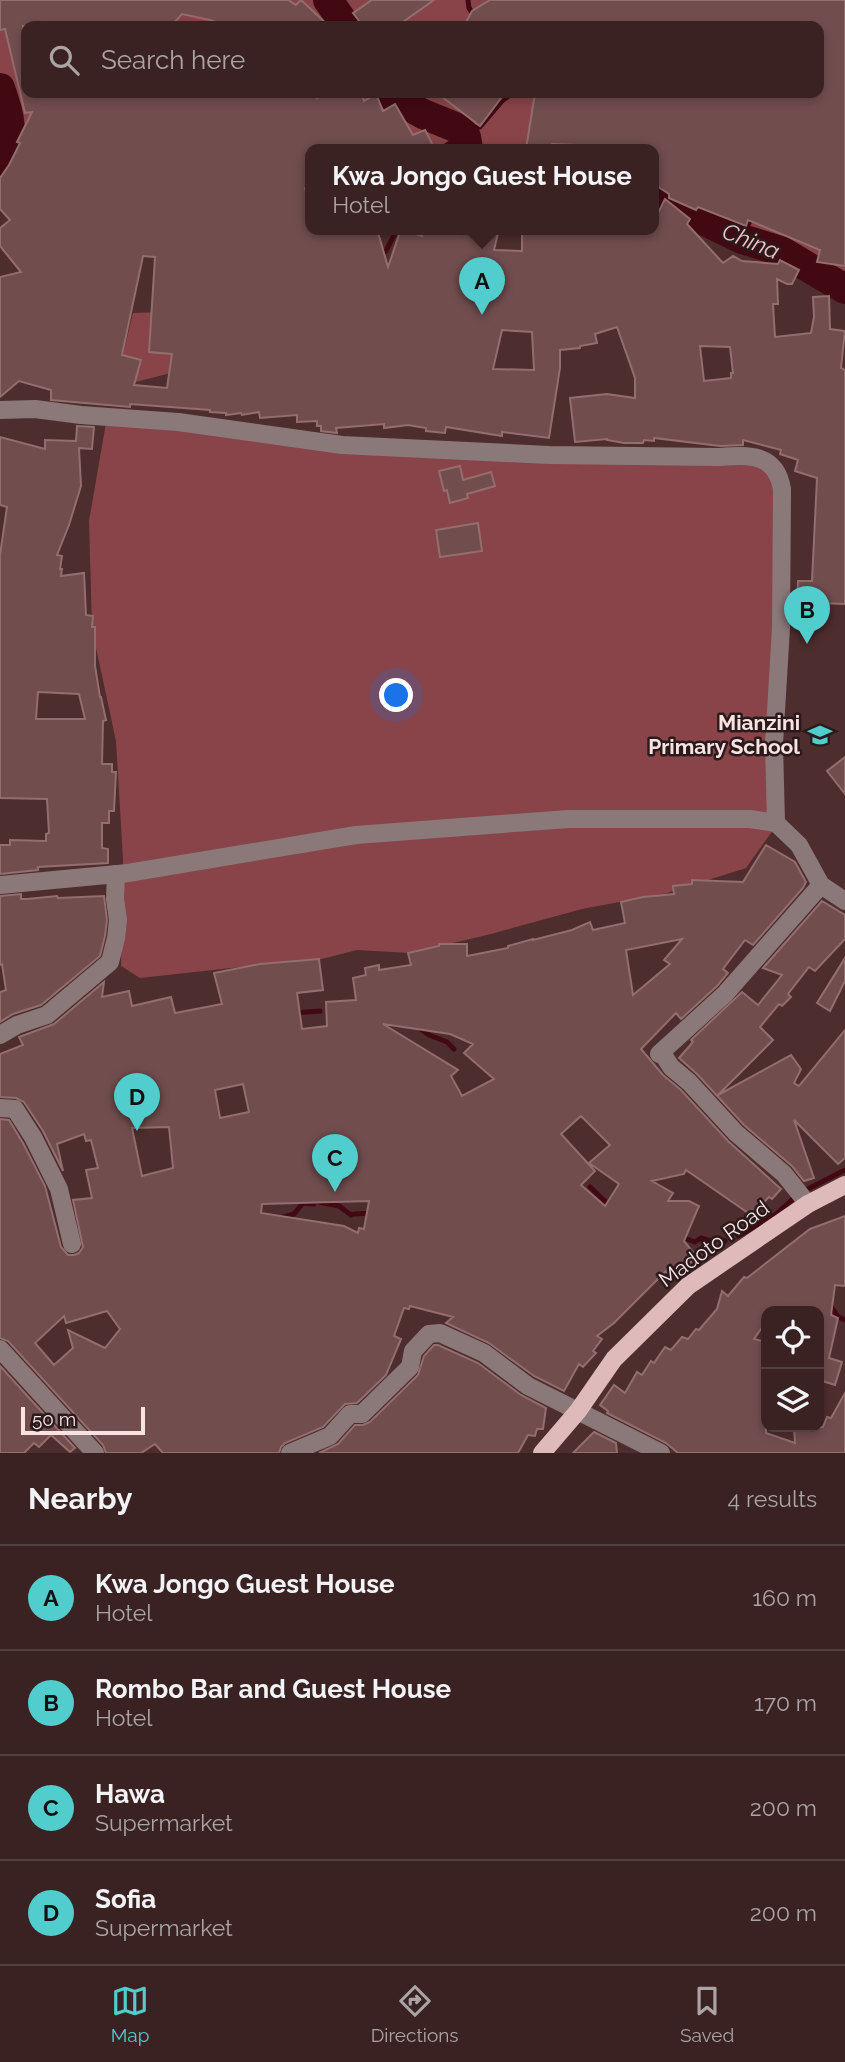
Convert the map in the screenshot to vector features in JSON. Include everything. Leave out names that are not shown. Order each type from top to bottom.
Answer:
[{"type":"main road","name":"Madoto Road","points":[[542,1453],[578,1411],[614,1359],[688,1286],[808,1204],[845,1185]]},
{"type":"street","points":[[0,410],[35,409],[178,422],[355,446],[593,456],[738,456],[766,461],[780,477],[782,489],[781,628],[774,744],[776,823]]},
{"type":"street","points":[[0,885],[116,874],[369,834],[568,819],[750,819],[776,823],[799,845],[821,885],[845,901]]},
{"type":"street","points":[[0,1035],[17,1025],[47,1015],[110,962],[118,920],[116,874]]},
{"type":"street","points":[[808,1204],[784,1174],[736,1133],[690,1082],[671,1068],[664,1052],[659,1054],[724,993],[821,885]]},
{"type":"street","points":[[0,1108],[15,1109],[33,1137],[59,1189],[72,1244]]},
{"type":"street","points":[[290,1453],[330,1436],[350,1414],[362,1413],[410,1367],[414,1352],[429,1334],[440,1333],[484,1353],[528,1386],[660,1453]]},
{"type":"street","points":[[0,1349],[95,1453]]},
{"type":"shaded area","points":[[0,0],[542,0],[611,21],[21,21],[21,98],[114,98],[0,209]]},
{"type":"shaded area","points":[[337,98],[764,98],[845,133],[845,303],[723,227],[659,215],[659,144],[381,144]]},
{"type":"shaded area","points":[[163,312],[167,350],[179,362],[167,374],[132,383],[123,355],[133,313]]},
{"type":"shaded area","points":[[107,417],[376,450],[750,455],[777,477],[781,819],[746,868],[667,893],[582,909],[410,953],[357,950],[306,963],[267,964],[140,978],[121,966],[123,859],[116,741],[92,629],[89,521]]},
{"type":"building","points":[[0,0],[288,0],[296,5],[301,0],[324,21],[213,21],[182,14],[176,21],[21,21],[21,96],[5,29],[0,30]]},
{"type":"building","points":[[372,0],[434,0],[404,21],[359,21],[353,13]]},
{"type":"building","points":[[490,0],[845,0],[845,266],[817,262],[820,250],[748,220],[746,226],[669,198],[669,194],[659,187],[659,144],[527,144],[534,98],[824,98],[824,21],[467,21],[472,11]]},
{"type":"building","points":[[21,98],[363,98],[364,101],[378,98],[383,111],[395,104],[413,135],[425,130],[432,144],[305,144],[305,235],[379,235],[388,267],[399,235],[498,235],[494,250],[522,251],[522,235],[659,235],[659,211],[665,199],[690,219],[687,224],[723,263],[733,256],[742,261],[778,264],[780,260],[799,270],[792,284],[777,279],[778,304],[773,304],[775,337],[811,333],[814,317],[813,297],[829,296],[830,329],[845,331],[841,368],[845,370],[845,604],[797,602],[798,581],[812,581],[817,478],[795,471],[798,460],[780,454],[781,450],[743,440],[743,445],[720,446],[654,438],[654,441],[644,440],[643,443],[607,439],[575,442],[570,398],[607,394],[635,398],[635,378],[617,327],[595,334],[597,343],[560,350],[560,368],[549,438],[502,432],[502,436],[446,427],[445,433],[408,425],[384,428],[384,424],[336,428],[337,433],[321,431],[317,421],[297,422],[297,415],[260,418],[259,412],[226,415],[210,410],[51,400],[51,390],[19,381],[0,397],[0,277],[21,272],[0,246],[0,228],[10,220],[0,209],[0,178],[20,143],[17,142],[32,112],[25,113]],"holes":[[[143,256],[155,257],[149,352],[172,354],[167,388],[134,385],[141,360],[122,355]],[[502,330],[532,332],[534,370],[493,369]],[[700,346],[730,347],[733,373],[731,378],[704,381]]]},
{"type":"building","points":[[444,98],[501,98],[480,126]]},
{"type":"building","points":[[77,426],[94,427],[92,449],[79,448],[81,486],[57,555],[62,556],[61,576],[84,573],[86,615],[93,616],[92,627],[95,627],[95,666],[106,720],[103,721],[102,764],[112,764],[112,772],[116,772],[114,811],[109,811],[109,823],[102,823],[102,848],[108,849],[108,863],[38,867],[38,870],[0,874],[0,845],[10,845],[10,840],[46,841],[46,834],[49,833],[47,799],[0,798],[0,555],[7,507],[0,505],[0,437],[45,449],[45,440],[76,441]],"holes":[[[38,692],[79,694],[85,719],[36,719]]]},
{"type":"building","points":[[460,466],[463,480],[491,472],[495,486],[467,494],[468,498],[450,503],[439,471]]},
{"type":"building","points":[[478,523],[482,551],[440,557],[436,530]]},
{"type":"building","points":[[845,757],[845,794],[827,771]]},
{"type":"building","points":[[766,845],[795,862],[806,882],[753,945],[745,940],[723,969],[728,973],[717,986],[681,1019],[676,1013],[641,1049],[728,1141],[781,1189],[751,1215],[686,1170],[684,1174],[652,1181],[673,1193],[668,1201],[689,1201],[699,1206],[684,1241],[697,1257],[672,1278],[666,1271],[614,1323],[597,1336],[602,1339],[593,1351],[596,1353],[583,1367],[579,1364],[564,1391],[534,1376],[489,1343],[446,1323],[453,1317],[410,1306],[409,1309],[404,1308],[394,1336],[401,1339],[386,1375],[357,1403],[345,1404],[323,1427],[285,1443],[279,1453],[163,1453],[155,1444],[141,1453],[106,1453],[103,1445],[8,1341],[0,1338],[0,1119],[9,1120],[45,1186],[61,1247],[68,1255],[79,1253],[83,1247],[73,1200],[92,1198],[86,1170],[98,1168],[91,1140],[86,1141],[84,1134],[57,1144],[63,1171],[43,1131],[24,1102],[16,1098],[0,1097],[0,1054],[23,1045],[19,1037],[54,1024],[104,982],[102,997],[129,991],[132,1006],[171,997],[175,1013],[222,1004],[214,973],[260,964],[319,959],[323,990],[297,993],[302,1029],[327,1026],[326,1002],[356,1000],[353,978],[366,975],[365,968],[379,965],[379,970],[411,965],[408,953],[439,944],[467,944],[467,956],[508,948],[572,930],[590,922],[593,930],[625,923],[621,902],[674,894],[673,886],[692,884],[692,880],[743,882]],"holes":[[[682,939],[664,960],[670,964],[633,995],[626,950]],[[383,1024],[450,1034],[473,1044],[464,1053],[494,1079],[462,1096],[451,1076],[458,1070]],[[243,1084],[249,1112],[220,1118],[215,1090]],[[581,1116],[610,1145],[589,1163],[619,1184],[605,1206],[581,1185],[595,1171],[561,1134]],[[169,1127],[173,1168],[142,1176],[132,1128]],[[369,1201],[364,1229],[359,1228],[358,1233],[344,1226],[261,1213],[262,1204]],[[107,1311],[120,1329],[105,1348],[68,1330],[73,1348],[54,1365],[35,1343],[64,1316],[66,1323]]]},
{"type":"building","points":[[21,894],[21,899],[104,896],[107,920],[105,936],[100,956],[41,1005],[13,1014],[0,1022],[0,992],[6,990],[2,964],[0,965],[0,896]]},
{"type":"building","points":[[822,901],[845,915],[845,939],[815,971],[809,967],[788,994],[791,997],[782,1006],[779,1004],[760,1027],[773,1040],[718,1095],[791,1055],[801,1069],[794,1083],[799,1086],[845,1030],[845,1158],[838,1164],[794,1120],[814,1178],[804,1181],[792,1166],[744,1125],[679,1058],[693,1042],[691,1040],[742,992],[758,1005],[782,975],[763,968]]},
{"type":"building","points":[[845,958],[845,981],[830,1011],[817,1003]]},
{"type":"building","points":[[845,1216],[845,1286],[835,1285],[831,1315],[838,1318],[829,1358],[842,1362],[835,1385],[824,1382],[824,1306],[761,1306],[761,1329],[754,1339],[761,1341],[761,1432],[795,1443],[794,1432],[824,1432],[827,1417],[831,1418],[845,1393],[845,1453],[678,1453],[666,1443],[607,1413],[600,1405],[614,1385],[625,1393],[637,1372],[642,1375],[665,1347],[671,1350],[682,1337],[688,1339],[696,1329],[699,1330],[717,1309],[722,1291],[728,1296],[744,1277],[747,1278],[810,1229]]},
{"type":"building","points":[[434,1345],[478,1363],[521,1395],[546,1408],[543,1429],[537,1429],[535,1436],[528,1435],[518,1453],[319,1453],[338,1444],[355,1425],[370,1422],[418,1375],[424,1356]]},
{"type":"building","points":[[0,1366],[75,1448],[70,1452],[51,1435],[39,1447],[34,1443],[24,1453],[0,1453]]},
{"type":"building","points":[[594,1432],[616,1443],[617,1453],[573,1453]]},
{"type":"waterway","points":[[328,0],[343,21]]},
{"type":"waterway","points":[[468,0],[469,8],[478,21]]},
{"type":"waterway","name":"China","points":[[0,88],[10,127],[8,145],[0,165]]},
{"type":"waterway","points":[[395,98],[423,114],[460,129],[467,144]]},
{"type":"waterway","points":[[460,129],[480,127],[506,98]]},
{"type":"waterway","points":[[448,144],[457,138],[466,137]]},
{"type":"waterway","name":"China","points":[[659,204],[703,220],[742,239],[781,251],[845,289]]},
{"type":"waterway","points":[[742,239],[752,216]]},
{"type":"waterway","points":[[379,255],[386,251],[394,235]]},
{"type":"waterway","points":[[294,1013],[320,1011]]},
{"type":"waterway","points":[[416,1026],[447,1042],[454,1049]]},
{"type":"waterway","points":[[806,1190],[845,1170]]},
{"type":"waterway","points":[[590,1187],[610,1206]]},
{"type":"waterway","points":[[738,1236],[775,1215],[795,1197]]},
{"type":"waterway","points":[[319,1202],[339,1206],[351,1215]]},
{"type":"waterway","points":[[280,1218],[294,1214],[303,1203],[314,1204]]},
{"type":"waterway","points":[[354,1214],[372,1213]]},
{"type":"waterway","points":[[681,1237],[695,1242],[701,1238],[725,1241]]},
{"type":"waterway","points":[[830,1305],[838,1317],[845,1320]]},
{"type":"place","name":"Kwa Jongo Guest House","points":[[482,315]]},
{"type":"place","name":"Rombo Bar and Guest House","points":[[807,644]]},
{"type":"place","name":"Mianzini Primary School","points":[[820,735]]},
{"type":"place","name":"Sofia","points":[[137,1131]]},
{"type":"place","name":"Hawa","points":[[335,1192]]}]
